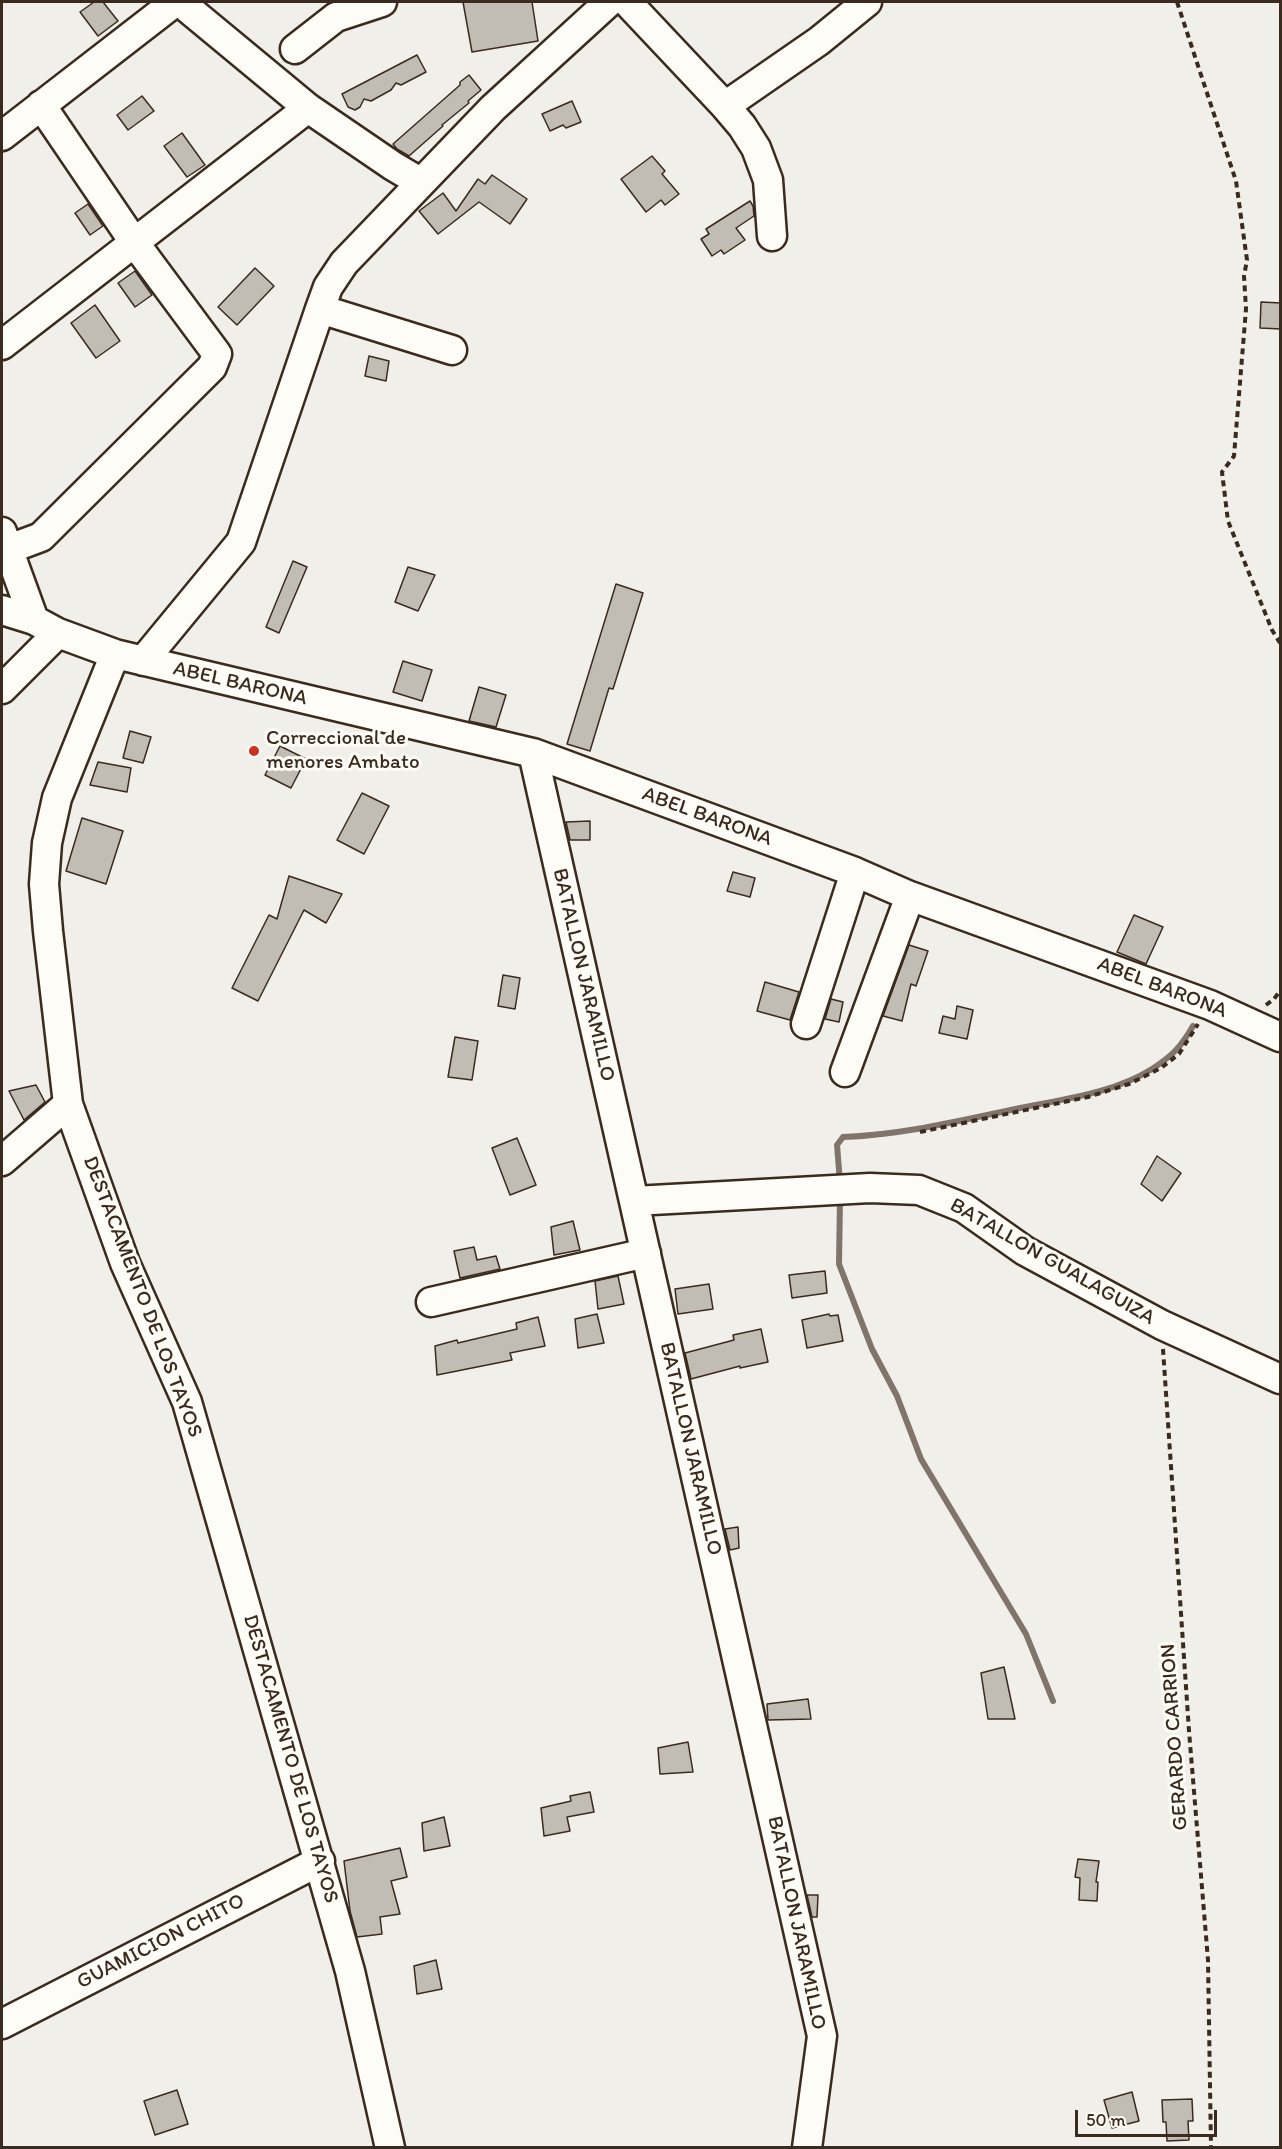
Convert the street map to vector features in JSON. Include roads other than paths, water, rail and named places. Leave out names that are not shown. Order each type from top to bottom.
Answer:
[{"type":"street","points":[[2,136],[175,2]]},
{"type":"street","points":[[180,2],[308,108],[420,182]]},
{"type":"street","points":[[295,49],[332,9],[382,2]]},
{"type":"street","points":[[143,661],[240,542],[328,287],[344,263],[493,108],[609,2]]},
{"type":"street","points":[[627,2],[725,106],[742,126],[756,148],[768,180],[772,236]]},
{"type":"street","points":[[725,106],[819,41],[867,2]]},
{"type":"street","points":[[2,689],[46,626],[5,540],[41,537],[212,367],[218,354],[134,242],[41,105]]},
{"type":"street","points":[[2,345],[308,108]]},
{"type":"street","points":[[320,309],[452,350]]},
{"type":"street","name":"ABEL BARONA","points":[[2,610],[115,654],[533,753],[855,872],[910,896],[1210,1005],[1281,1037]]},
{"type":"street","name":"DESTACAMENTO DE LOS TAYOS","points":[[115,654],[57,798],[46,843],[45,896],[68,1104],[125,1263],[187,1402],[350,1971],[383,2146]]},
{"type":"street","name":"BATALLON JARAMILLO","points":[[533,753],[822,2036],[807,2148]]},
{"type":"street","points":[[806,1023],[855,872]]},
{"type":"street","points":[[845,1072],[910,896]]},
{"type":"street","points":[[2,1161],[68,1104]]},
{"type":"street","name":"BATALLON GUALAGUIZA","points":[[634,1201],[870,1188],[919,1190],[964,1208],[1025,1251],[1162,1325],[1281,1379]]},
{"type":"street","points":[[431,1302],[646,1253]]},
{"type":"street","name":"GUAMICION CHITO","points":[[2,2024],[320,1861]]},
{"type":"waterway","points":[[840,1182],[837,1145],[843,1137],[932,1126],[1105,1090],[1137,1077],[1159,1064],[1180,1045],[1193,1026]]},
{"type":"waterway","points":[[840,1198],[839,1264],[872,1349],[897,1396],[921,1459],[1026,1634],[1053,1701]]},
{"type":"place","name":"Correccional de menores Ambato","points":[[254,751]]}]
